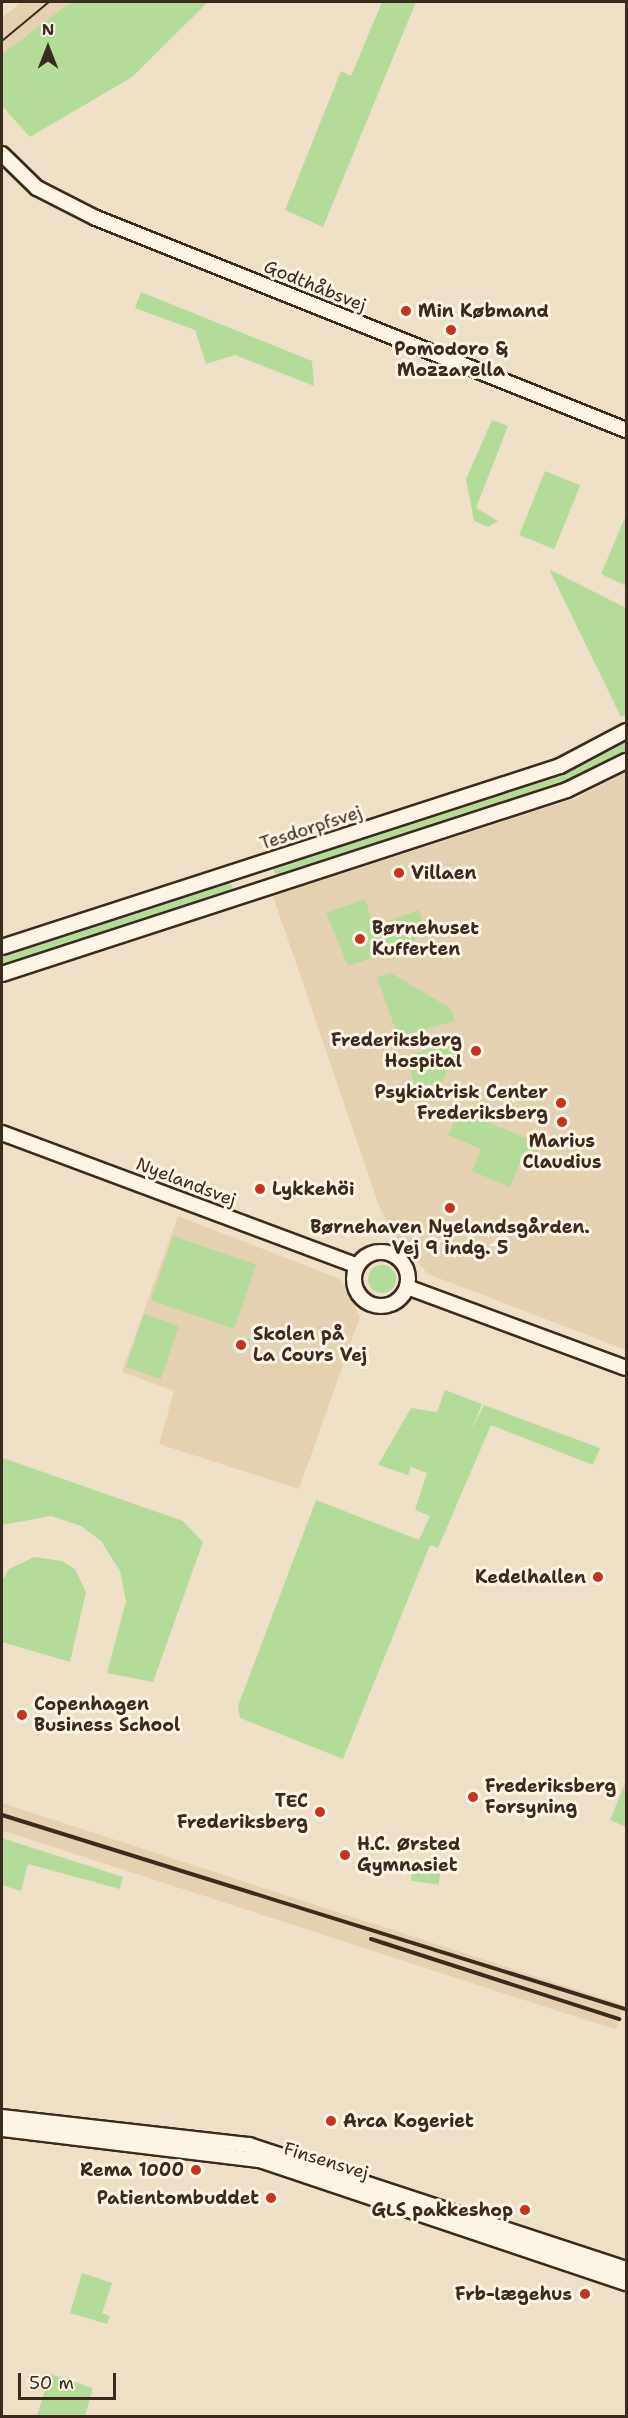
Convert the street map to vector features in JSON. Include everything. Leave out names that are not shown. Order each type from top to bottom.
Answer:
[{"type":"street","name":"Godthåbsvej","points":[[2,154],[37,188],[77,209],[627,430]]},
{"type":"street","name":"Tesdorpfsvej","points":[[2,947],[560,766],[627,731]]},
{"type":"street","points":[[2,975],[567,790],[627,761]]},
{"type":"street","name":"Nyelandsvej","points":[[2,1133],[357,1266]]},
{"type":"street","points":[[377,1251],[394,1255],[405,1266],[407,1287],[395,1302],[370,1304],[354,1286],[357,1266],[377,1251]]},
{"type":"street","points":[[407,1287],[627,1368]]},
{"type":"street","name":"Finsensvej","points":[[2,2117],[98,2134]]},
{"type":"street","name":"Finsensvej","points":[[2,2130],[241,2144],[576,2259],[627,2283]]},
{"type":"street","name":"Finsensvej","points":[[576,2259],[627,2269]]},
{"type":"shaded area","points":[[21,2],[71,2],[2,54],[2,18]]},
{"type":"shaded area","name":"Frederiksberg Hospital","points":[[626,772],[626,1350],[428,1274],[396,1239],[379,1206],[273,896],[577,798]]},
{"type":"shaded area","name":"Skolen på La Cours Vej","points":[[178,1216],[340,1279],[360,1317],[299,1489],[159,1444],[174,1391],[122,1372]]},
{"type":"shaded area","points":[[2,1803],[624,2005],[616,2030],[2,1830]]},
{"type":"green space","points":[[71,2],[208,2],[132,77],[30,137],[2,106],[2,54]]},
{"type":"green space","points":[[382,2],[416,2],[323,227],[285,210],[341,71],[351,76]]},
{"type":"green space","points":[[141,292],[312,361],[314,386],[235,355],[206,364],[195,330],[135,308]]},
{"type":"green space","points":[[492,420],[508,426],[476,508],[498,521],[488,527],[474,521],[466,479]]},
{"type":"green space","points":[[545,471],[580,485],[554,549],[519,535]]},
{"type":"green space","points":[[626,515],[626,586],[601,574]]},
{"type":"green space","points":[[549,569],[626,608],[626,714],[621,717]]},
{"type":"green space","points":[[626,738],[626,753],[549,789],[277,878],[272,866],[572,766]]},
{"type":"green space","points":[[229,880],[234,891],[229,894],[2,969],[2,955]]},
{"type":"green space","points":[[365,899],[374,926],[419,910],[423,922],[412,944],[348,966],[326,913]]},
{"type":"green space","points":[[391,973],[450,1008],[455,1021],[398,1037],[377,977]]},
{"type":"green space","points":[[461,1038],[440,1088],[416,1093],[407,1056]]},
{"type":"green space","points":[[459,1110],[540,1144],[533,1161],[522,1157],[510,1187],[472,1171],[481,1149],[448,1135]]},
{"type":"green space","points":[[173,1236],[256,1265],[234,1329],[151,1300]]},
{"type":"green space","points":[[382,1265],[392,1269],[396,1279],[392,1289],[382,1293],[372,1289],[368,1279],[372,1269]]},
{"type":"green space","points":[[144,1314],[179,1326],[161,1379],[126,1367]]},
{"type":"green space","points":[[445,1390],[482,1404],[471,1431],[484,1405],[600,1448],[593,1465],[491,1425],[438,1548],[430,1545],[343,1759],[240,1718],[238,1706],[316,1500],[419,1540],[430,1516],[415,1510],[427,1473],[411,1467],[408,1475],[378,1465],[411,1408],[437,1412]]},
{"type":"green space","points":[[3,1458],[183,1521],[203,1542],[153,1682],[107,1673],[126,1601],[120,1571],[101,1541],[81,1526],[51,1516],[2,1525]]},
{"type":"green space","points":[[34,1557],[62,1561],[75,1569],[86,1592],[70,1662],[2,1642],[2,1581],[9,1569]]},
{"type":"green space","points":[[626,1781],[626,1827],[610,1820]]},
{"type":"green space","points":[[2,1838],[123,1877],[120,1889],[28,1864],[21,1891],[2,1885]]},
{"type":"green space","points":[[413,1866],[441,1870],[439,1885],[411,1881]]},
{"type":"green space","points":[[82,2273],[112,2283],[102,2313],[110,2316],[107,2324],[70,2313]]},
{"type":"green space","points":[[50,2374],[93,2388],[85,2416],[37,2416]]},
{"type":"tram line","points":[[2,41],[49,2]]},
{"type":"railway","points":[[2,1815],[625,2009]]},
{"type":"railway","points":[[371,1939],[619,2019]]},
{"type":"place","name":"Min Købmand","points":[[406,311]]},
{"type":"place","name":"Pomodoro & Mozzarella","points":[[451,330]]},
{"type":"place","name":"Villaen","points":[[399,873]]},
{"type":"place","name":"Børnehuset Kufferten","points":[[360,939]]},
{"type":"place","name":"Frederiksberg Hospital","points":[[476,1051]]},
{"type":"place","name":"Psykiatrisk Center Frederiksberg","points":[[561,1103]]},
{"type":"place","name":"Marius Claudius","points":[[562,1122]]},
{"type":"place","name":"Lykkehöi","points":[[260,1189]]},
{"type":"place","name":"Børnehaven Nyelandsgården. Vej 9 indg. 5","points":[[450,1208]]},
{"type":"place","name":"Skolen på La Cours Vej","points":[[241,1345]]},
{"type":"place","name":"Kedelhallen","points":[[598,1577]]},
{"type":"place","name":"Copenhagen Business School","points":[[22,1715]]},
{"type":"place","name":"Frederiksberg Forsyning","points":[[473,1797]]},
{"type":"place","name":"TEC Frederiksberg","points":[[320,1812]]},
{"type":"place","name":"H.C. Ørsted Gymnasiet","points":[[345,1855]]},
{"type":"place","name":"Arca Kogeriet","points":[[331,2121]]},
{"type":"place","name":"Rema 1000","points":[[196,2170]]},
{"type":"place","name":"Patientombuddet","points":[[271,2198]]},
{"type":"place","name":"GLS pakkeshop","points":[[525,2210]]},
{"type":"place","name":"Frb-lægehus","points":[[585,2294]]}]
